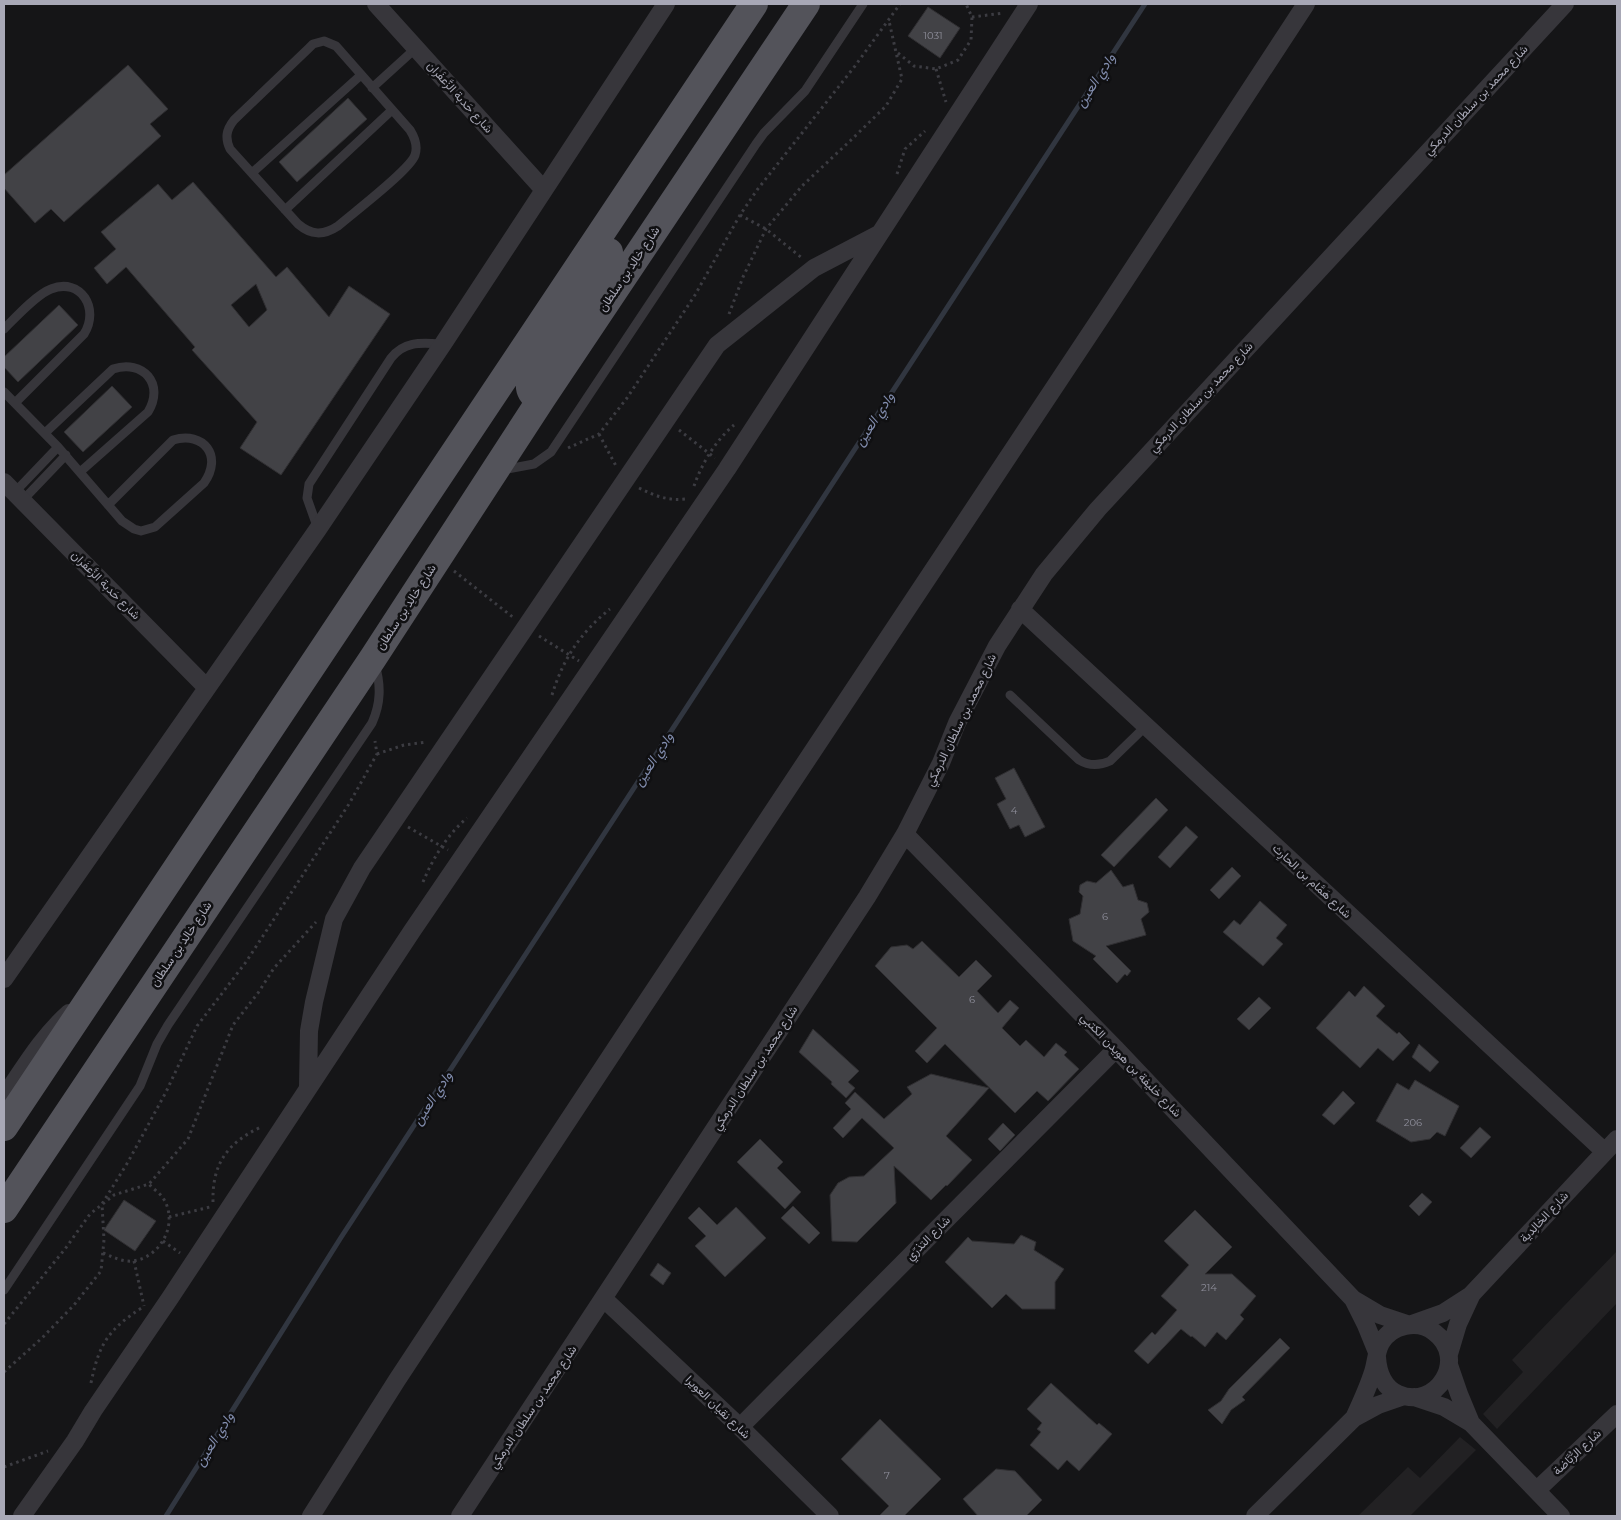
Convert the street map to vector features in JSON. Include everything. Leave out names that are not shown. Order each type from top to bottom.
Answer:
[{"type":"main road","points":[[4,1126],[754,4]]},
{"type":"main road","name":"شارع خالِد بن سلطان","points":[[4,1209],[373,658],[542,398],[806,4]]},
{"type":"main road","points":[[542,398],[532,394],[530,383],[624,227],[634,202],[640,175]]},
{"type":"street","name":"شارع حَدبة الزَّعفَران","points":[[376,4],[544,190]]},
{"type":"street","points":[[4,979],[318,529],[443,344],[666,4]]},
{"type":"street","points":[[311,1516],[397,1380],[624,1035],[1107,308],[1306,4]]},
{"type":"street","name":"شارع محمد بن سلطان الدرمكي","points":[[460,1516],[867,897],[905,834],[941,763],[957,723],[976,684],[997,646],[1044,574],[1098,509],[1566,4]]},
{"type":"street","points":[[22,1516],[75,1441],[308,1086],[460,860],[727,469],[1026,7]]},
{"type":"street","points":[[308,1086],[309,1032],[314,1002],[334,920],[362,868],[717,345],[814,268],[882,232]]},
{"type":"street","name":"شارع حَدبة الزَّعفَران","points":[[13,492],[208,688]]},
{"type":"street","name":"شارع هَمَّام بن الحارِث","points":[[1020,609],[1605,1152]]},
{"type":"street","name":"شارع خليفة بن هويدن الكتبي","points":[[905,834],[1116,1049],[1353,1299],[1380,1315],[1411,1325]]},
{"type":"street","points":[[4,1097],[49,1033],[93,994]]},
{"type":"street","name":"شارع التذرّي","points":[[740,1427],[1116,1049]]},
{"type":"street","name":"شارع الخالِدية","points":[[1411,1325],[1443,1313],[1471,1295],[1617,1139]]},
{"type":"street","name":"شارع الخالِدية","points":[[1449,1359],[1458,1324],[1471,1295]]},
{"type":"street","name":"شارع نقيان العويرا","points":[[604,1299],[740,1427],[830,1516]]},
{"type":"street","name":"شارع خليفة بن هويدن الكتبي","points":[[1353,1299],[1366,1325],[1377,1355]]},
{"type":"street","points":[[1354,1418],[1367,1388],[1382,1342],[1389,1333],[1411,1325],[1432,1329],[1446,1344],[1458,1394],[1471,1423]]},
{"type":"street","points":[[1377,1355],[1377,1370],[1383,1382],[1392,1391],[1444,1407],[1471,1423],[1561,1516]]},
{"type":"street","points":[[1255,1516],[1354,1418],[1378,1405],[1409,1397],[1424,1396],[1434,1391],[1446,1375],[1449,1359]]},
{"type":"street","name":"شارع الرُّبَّاضة","points":[[1537,1490],[1617,1414]]},
{"type":"lane","points":[[494,471],[534,464],[551,452],[756,144],[764,133],[805,91],[862,4]]},
{"type":"lane","points":[[319,42],[330,43],[336,46],[361,75],[410,130],[416,143],[414,158],[405,170],[331,231],[322,234],[304,230],[230,149],[227,143],[227,131],[234,120],[308,48],[319,42]]},
{"type":"lane","points":[[372,88],[416,48]]},
{"type":"lane","points":[[252,173],[361,75]]},
{"type":"lane","points":[[285,210],[392,110]]},
{"type":"lane","points":[[4,329],[41,295],[57,287],[74,289],[87,301],[90,310],[89,327],[84,334],[15,403]]},
{"type":"lane","points":[[318,529],[307,498],[309,484],[391,358],[403,346],[411,344],[443,344]]},
{"type":"lane","points":[[45,433],[113,369],[122,366],[132,366],[148,376],[153,384],[155,394],[153,404],[148,412],[80,472]]},
{"type":"lane","points":[[4,392],[58,446],[122,522],[134,530],[155,527],[204,483],[211,474],[213,463],[211,453],[204,444],[195,438],[184,437],[174,440],[108,505]]},
{"type":"lane","points":[[13,492],[58,446]]},
{"type":"lane","points":[[13,492],[66,455]]},
{"type":"lane","points":[[4,1290],[140,1086],[157,1044],[168,1025],[372,723],[379,705],[380,695],[378,676],[373,658]]},
{"type":"lane","points":[[1010,695],[1078,760],[1089,765],[1103,764],[1110,761],[1146,726]]},
{"type":"path","points":[[551,452],[564,450],[599,434],[627,398],[695,296],[740,215],[757,190],[889,21],[899,4]]},
{"type":"path","points":[[897,53],[914,66],[936,69],[958,60],[971,40],[972,17],[966,4]]},
{"type":"path","points":[[972,17],[1026,7]]},
{"type":"path","points":[[717,345],[743,277],[766,229],[802,186],[886,106],[902,79],[889,21]]},
{"type":"path","points":[[936,69],[952,123]]},
{"type":"path","points":[[740,215],[766,229],[814,268]]},
{"type":"path","points":[[666,420],[727,469]]},
{"type":"path","points":[[4,1372],[42,1338],[74,1305],[101,1271],[103,1253],[102,1204],[128,1162],[166,1092],[197,1026],[246,962],[349,804],[377,754],[372,723]]},
{"type":"path","points":[[377,754],[404,744],[447,742]]},
{"type":"path","points":[[395,819],[442,846],[460,860]]},
{"type":"path","points":[[4,1324],[65,1249],[90,1214],[114,1195],[149,1184],[188,1139],[233,1025],[258,993],[274,968],[317,921]]},
{"type":"path","points":[[169,1217],[214,1206],[213,1186],[218,1166],[229,1148],[245,1135],[264,1126],[284,1124]]},
{"type":"path","points":[[103,1253],[118,1260],[134,1261],[151,1254],[163,1241],[168,1230],[169,1217],[163,1198],[149,1184]]},
{"type":"path","points":[[134,1261],[144,1306]]},
{"type":"path","points":[[93,1411],[91,1386],[95,1361],[106,1339],[123,1320],[144,1306],[170,1298]]},
{"type":"path","points":[[4,1462],[6,1466],[75,1441]]},
{"type":"shaded area","points":[[1617,1251],[1617,1303],[1497,1429],[1483,1414],[1523,1372],[1512,1360]]},
{"type":"shaded area","points":[[1460,1437],[1476,1450],[1410,1516],[1358,1516],[1408,1467],[1420,1478]]},
{"type":"building","points":[[928,7],[960,28],[940,58],[908,36]]},
{"type":"building","points":[[128,65],[168,109],[150,124],[161,136],[64,222],[51,209],[35,223],[4,188],[4,175]]},
{"type":"building","points":[[348,98],[367,119],[297,182],[279,162]]},
{"type":"building","points":[[193,182],[276,277],[287,267],[329,317],[349,286],[390,314],[281,475],[240,448],[257,422],[192,350],[195,347],[126,267],[107,284],[94,268],[116,249],[101,232],[158,184],[172,200]],"holes":[[[256,284],[267,310],[249,327],[231,305]]]},
{"type":"building","points":[[59,305],[78,325],[18,382],[4,367],[4,357]]},
{"type":"building","points":[[112,386],[132,407],[83,452],[64,432]]},
{"type":"building","points":[[1014,768],[1045,827],[1025,837],[1019,825],[1010,829],[997,804],[1006,799],[995,778]]},
{"type":"building","points":[[1156,798],[1168,810],[1114,867],[1101,855]]},
{"type":"building","points":[[1186,826],[1198,837],[1170,868],[1158,857]]},
{"type":"building","points":[[1232,867],[1241,876],[1219,899],[1210,890]]},
{"type":"building","points":[[1111,870],[1123,887],[1133,884],[1138,900],[1147,903],[1149,912],[1141,919],[1146,935],[1106,946],[1131,971],[1127,976],[1125,974],[1117,983],[1093,959],[1096,956],[1073,941],[1069,919],[1080,914],[1083,896],[1079,892],[1080,885],[1087,881],[1096,883]]},
{"type":"building","points":[[1260,901],[1287,925],[1276,938],[1283,944],[1263,966],[1223,932],[1234,920],[1240,925]]},
{"type":"building","points":[[922,941],[959,977],[976,960],[992,976],[977,991],[998,1013],[1010,1000],[1019,1008],[1002,1028],[1020,1046],[1026,1040],[1044,1057],[1056,1043],[1067,1052],[1064,1055],[1079,1069],[1048,1101],[1037,1091],[1015,1113],[945,1044],[927,1063],[915,1051],[937,1028],[875,966],[891,947],[907,945],[913,949]]},
{"type":"building","points":[[1364,986],[1385,1006],[1376,1016],[1397,1034],[1399,1032],[1410,1043],[1393,1061],[1378,1048],[1360,1068],[1316,1028],[1349,991],[1355,997]]},
{"type":"building","points":[[1259,997],[1271,1008],[1249,1030],[1237,1019]]},
{"type":"building","points":[[813,1029],[859,1071],[848,1082],[855,1088],[846,1098],[831,1084],[832,1082],[799,1052]]},
{"type":"building","points":[[1419,1044],[1439,1062],[1430,1072],[1412,1057]]},
{"type":"building","points":[[931,1074],[989,1088],[946,1136],[972,1160],[931,1200],[894,1166],[896,1203],[857,1242],[832,1241],[830,1195],[838,1183],[849,1177],[864,1176],[894,1148],[862,1118],[843,1138],[833,1128],[851,1109],[845,1103],[855,1092],[884,1119],[912,1094],[907,1087]]},
{"type":"building","points":[[1415,1080],[1459,1106],[1445,1136],[1437,1132],[1430,1139],[1411,1142],[1376,1121],[1397,1083],[1409,1090]]},
{"type":"building","points":[[1343,1091],[1355,1103],[1334,1125],[1322,1115]]},
{"type":"building","points":[[1003,1123],[1015,1135],[1000,1151],[988,1139]]},
{"type":"building","points":[[1480,1127],[1491,1137],[1471,1158],[1460,1148]]},
{"type":"building","points":[[760,1139],[783,1162],[777,1168],[801,1192],[785,1209],[737,1162]]},
{"type":"building","points":[[1422,1193],[1432,1202],[1419,1216],[1409,1206]]},
{"type":"building","points":[[124,1200],[156,1221],[135,1251],[104,1230]]},
{"type":"building","points":[[793,1206],[820,1233],[809,1244],[781,1218]]},
{"type":"building","points":[[699,1207],[717,1225],[736,1207],[766,1238],[725,1277],[695,1246],[706,1236],[688,1218]]},
{"type":"building","points":[[1195,1210],[1232,1247],[1205,1274],[1232,1274],[1256,1296],[1240,1315],[1244,1319],[1226,1340],[1217,1332],[1205,1347],[1181,1329],[1148,1364],[1134,1351],[1152,1332],[1155,1335],[1177,1310],[1161,1296],[1189,1265],[1164,1241]]},
{"type":"building","points":[[1021,1235],[1036,1242],[1034,1250],[1064,1269],[1055,1282],[1055,1309],[1022,1309],[1006,1294],[992,1308],[945,1262],[968,1237],[972,1241],[1014,1244]]},
{"type":"building","points":[[658,1263],[671,1273],[663,1285],[650,1275]]},
{"type":"building","points":[[1280,1338],[1290,1348],[1242,1397],[1245,1400],[1231,1410],[1222,1424],[1208,1410],[1221,1401],[1229,1389]]},
{"type":"building","points":[[1051,1383],[1097,1425],[1099,1423],[1112,1434],[1079,1471],[1067,1460],[1058,1470],[1030,1445],[1041,1432],[1037,1429],[1042,1423],[1027,1409]]},
{"type":"building","points":[[880,1419],[941,1479],[904,1516],[879,1516],[889,1506],[841,1459]]},
{"type":"building","points":[[996,1469],[1015,1471],[1042,1500],[1026,1516],[978,1516],[963,1499]]},
{"type":"waterway","name":"وادي العين","points":[[166,1516],[340,1239],[1145,4]]}]
